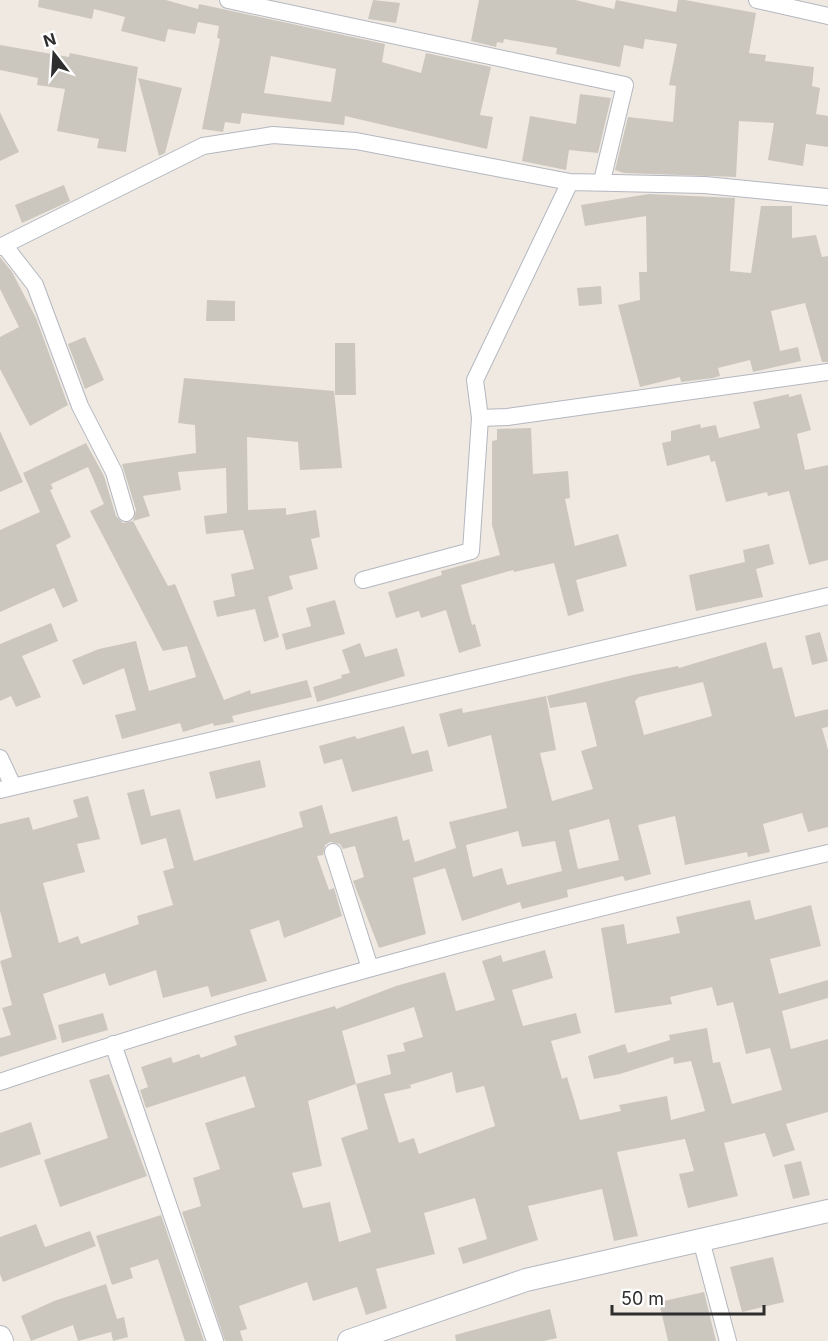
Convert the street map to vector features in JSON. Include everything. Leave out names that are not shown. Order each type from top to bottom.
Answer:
[{"type":"main road","points":[[349,1341],[526,1280],[828,1211]]},
{"type":"street","points":[[228,0],[625,85],[602,181]]},
{"type":"street","points":[[757,0],[828,16]]},
{"type":"street","points":[[126,513],[114,472],[80,406],[35,285],[2,246],[203,146],[273,135],[356,141],[570,182],[705,185],[828,197]]},
{"type":"street","points":[[363,580],[471,551],[480,418],[476,380],[570,182]]},
{"type":"street","points":[[480,418],[518,415],[828,372]]},
{"type":"street","points":[[0,759],[7,788],[828,596]]},
{"type":"street","points":[[333,852],[370,968]]},
{"type":"street","points":[[0,1083],[113,1044],[370,968],[646,896],[828,853]]},
{"type":"street","points":[[113,1044],[215,1341]]},
{"type":"street","points":[[701,1240],[728,1341]]},
{"type":"building","points":[[39,0],[166,0],[198,9],[199,4],[385,44],[382,62],[421,73],[426,53],[491,67],[480,115],[493,117],[487,149],[345,116],[344,125],[242,113],[240,124],[225,122],[223,132],[202,129],[220,39],[217,38],[219,26],[198,22],[195,34],[168,29],[165,42],[121,31],[125,17],[94,9],[92,19],[38,7]],"holes":[[[271,56],[336,69],[331,102],[264,93]]]},
{"type":"building","points":[[373,0],[400,3],[396,23],[368,19]]},
{"type":"building","points":[[479,0],[575,0],[614,9],[616,0],[676,12],[678,0],[685,0],[756,13],[749,53],[766,55],[765,61],[814,67],[812,86],[820,88],[816,114],[828,116],[828,147],[806,144],[803,166],[768,160],[774,123],[739,121],[736,177],[624,173],[615,170],[628,117],[673,122],[676,86],[669,85],[677,44],[645,39],[643,49],[624,45],[620,67],[556,54],[557,48],[504,39],[503,43],[497,42],[496,47],[471,41]]},
{"type":"building","points":[[0,45],[69,57],[70,53],[138,67],[126,152],[97,148],[99,139],[57,131],[65,89],[37,85],[38,78],[0,70]]},
{"type":"building","points":[[138,78],[182,88],[165,153],[159,156]]},
{"type":"building","points":[[580,94],[611,98],[598,153],[569,150],[566,170],[522,161],[530,116],[576,124]]},
{"type":"building","points":[[0,112],[19,152],[0,161]]},
{"type":"building","points":[[64,185],[70,201],[22,223],[15,205]]},
{"type":"building","points":[[649,194],[735,198],[730,271],[751,273],[761,206],[792,206],[792,238],[816,235],[822,257],[828,256],[828,362],[822,362],[805,303],[771,311],[780,351],[798,347],[801,361],[753,372],[750,360],[718,368],[720,376],[713,378],[681,382],[680,377],[640,387],[618,305],[640,300],[639,272],[647,272],[646,216],[585,226],[581,205]]},
{"type":"building","points":[[0,257],[12,272],[36,318],[68,405],[30,426],[0,369],[0,337],[19,327],[0,289]]},
{"type":"building","points":[[601,286],[602,304],[579,306],[577,288]]},
{"type":"building","points":[[207,300],[235,301],[235,321],[206,321]]},
{"type":"building","points":[[85,337],[104,380],[85,389],[68,344]]},
{"type":"building","points":[[335,343],[355,343],[356,395],[335,395]]},
{"type":"building","points":[[184,378],[334,391],[342,468],[300,470],[298,442],[247,437],[248,510],[286,508],[286,515],[316,510],[320,537],[311,539],[318,569],[289,576],[293,589],[268,597],[279,637],[264,642],[255,609],[217,617],[213,601],[235,596],[231,574],[254,569],[243,530],[206,534],[204,516],[227,513],[226,468],[178,472],[181,490],[143,496],[150,516],[133,521],[136,510],[122,464],[196,453],[195,425],[178,423]]},
{"type":"building","points":[[789,394],[789,397],[801,394],[811,430],[797,434],[805,470],[828,465],[828,560],[809,565],[789,491],[768,496],[767,492],[726,502],[715,461],[711,462],[709,455],[667,466],[662,443],[671,441],[671,431],[700,424],[701,428],[716,425],[719,438],[760,428],[753,402]]},
{"type":"building","points":[[531,428],[533,474],[568,471],[570,498],[565,499],[575,546],[618,534],[627,566],[576,580],[584,611],[568,616],[554,563],[514,572],[513,570],[461,585],[472,625],[475,624],[481,646],[459,653],[446,610],[421,618],[419,611],[396,618],[388,592],[442,575],[441,571],[500,555],[492,525],[492,441],[497,440],[497,429]]},
{"type":"building","points":[[0,431],[23,482],[0,492]]},
{"type":"building","points":[[86,443],[104,476],[116,516],[123,523],[133,521],[168,586],[175,584],[224,700],[250,690],[251,694],[307,680],[312,697],[232,716],[234,722],[214,726],[213,723],[183,732],[180,723],[122,739],[115,715],[136,710],[124,668],[83,685],[72,660],[99,649],[136,641],[149,691],[196,677],[187,646],[163,651],[90,511],[104,504],[88,467],[51,484],[53,489],[50,490],[71,537],[56,545],[78,601],[63,608],[54,588],[0,612],[0,530],[40,512],[23,473]]},
{"type":"building","points":[[769,544],[774,564],[756,569],[763,597],[696,611],[689,575],[745,562],[743,550]]},
{"type":"building","points":[[335,600],[345,634],[286,650],[282,634],[311,626],[306,608]]},
{"type":"building","points":[[51,623],[58,641],[22,656],[41,697],[16,707],[11,696],[0,701],[0,644]]},
{"type":"building","points":[[820,632],[828,661],[812,665],[805,636]]},
{"type":"building","points":[[766,642],[773,669],[782,667],[795,717],[828,709],[828,727],[822,728],[828,750],[828,827],[808,832],[802,813],[763,824],[770,852],[748,857],[747,852],[685,865],[675,816],[638,825],[651,874],[625,881],[623,876],[567,890],[568,897],[522,909],[520,902],[462,921],[445,868],[413,878],[426,934],[379,948],[353,881],[364,877],[355,846],[343,849],[340,844],[330,842],[325,845],[323,855],[317,856],[329,890],[334,888],[342,916],[284,938],[279,920],[250,930],[267,981],[211,997],[208,986],[163,998],[156,970],[109,986],[105,973],[43,994],[57,1039],[0,1057],[0,1038],[11,1035],[2,1008],[12,1005],[0,961],[12,957],[0,911],[0,824],[29,817],[33,830],[78,817],[73,800],[88,796],[100,839],[77,844],[85,872],[43,883],[59,943],[78,936],[81,944],[139,924],[137,916],[173,905],[163,871],[174,868],[166,838],[141,845],[127,793],[144,789],[151,816],[180,809],[194,861],[303,827],[299,812],[322,805],[330,834],[397,816],[403,841],[409,839],[415,862],[459,847],[456,848],[449,822],[507,808],[491,735],[448,747],[439,714],[462,708],[463,713],[546,696],[556,750],[540,753],[552,801],[593,789],[581,751],[597,746],[586,702],[550,708],[547,696],[633,675],[678,666],[679,668]],"holes":[[[703,682],[712,716],[644,735],[635,701],[639,697]],[[609,819],[619,860],[578,869],[569,830]],[[518,831],[522,847],[555,841],[562,871],[507,885],[502,868],[473,877],[466,845]]]},
{"type":"building","points":[[360,643],[365,657],[397,648],[405,676],[317,702],[313,687],[342,678],[341,675],[350,673],[342,650]]},
{"type":"building","points":[[404,726],[412,754],[428,750],[433,771],[352,792],[342,759],[324,764],[319,746],[355,736],[357,739]]},
{"type":"building","points":[[260,760],[266,787],[216,799],[209,772]]},
{"type":"building","points":[[750,900],[755,920],[811,905],[821,946],[770,959],[779,994],[828,980],[828,998],[782,1011],[791,1049],[828,1039],[828,1112],[786,1124],[795,1150],[773,1157],[765,1133],[724,1143],[738,1196],[688,1208],[679,1174],[694,1171],[685,1139],[617,1152],[638,1236],[614,1241],[602,1189],[528,1206],[538,1240],[463,1264],[458,1248],[487,1239],[475,1198],[424,1213],[435,1254],[376,1269],[387,1308],[366,1315],[357,1287],[313,1301],[307,1282],[239,1306],[247,1329],[240,1331],[243,1341],[225,1341],[182,1212],[201,1206],[193,1178],[220,1169],[205,1123],[255,1107],[245,1076],[146,1108],[140,1090],[148,1087],[141,1067],[171,1057],[173,1063],[199,1054],[201,1058],[237,1045],[234,1036],[335,1006],[336,1009],[396,986],[445,972],[456,1011],[495,1000],[482,961],[501,955],[503,962],[545,950],[553,978],[512,990],[523,1026],[576,1013],[581,1033],[551,1041],[562,1079],[567,1077],[580,1120],[621,1111],[619,1105],[667,1096],[671,1120],[705,1111],[691,1061],[674,1064],[673,1057],[620,1074],[594,1079],[588,1056],[625,1044],[628,1053],[670,1040],[669,1035],[707,1028],[713,1063],[720,1062],[732,1104],[782,1090],[770,1048],[746,1054],[733,1002],[717,1006],[712,987],[670,997],[672,1004],[615,1013],[601,928],[624,924],[627,944],[680,933],[676,917]],"holes":[[[414,1007],[423,1037],[403,1043],[405,1051],[387,1055],[391,1074],[356,1084],[342,1031]],[[452,1072],[456,1093],[484,1086],[495,1126],[419,1154],[414,1138],[399,1143],[384,1094],[411,1088],[410,1085]],[[356,1084],[368,1129],[341,1138],[371,1232],[339,1242],[330,1202],[303,1208],[292,1173],[322,1166],[308,1101]]]},
{"type":"building","points":[[103,1013],[108,1030],[62,1043],[58,1025]]},
{"type":"building","points":[[109,1074],[147,1176],[60,1207],[44,1160],[108,1138],[89,1080]]},
{"type":"building","points":[[31,1122],[41,1154],[0,1168],[0,1133]]},
{"type":"building","points":[[801,1161],[810,1195],[793,1199],[784,1165]]},
{"type":"building","points":[[161,1215],[204,1341],[185,1341],[158,1259],[130,1268],[133,1278],[112,1285],[96,1236]]},
{"type":"building","points":[[36,1224],[45,1247],[90,1231],[96,1246],[3,1282],[0,1274],[0,1237]]},
{"type":"building","points":[[773,1257],[784,1302],[742,1312],[730,1267]]},
{"type":"building","points":[[106,1284],[117,1319],[124,1317],[128,1337],[113,1341],[111,1332],[78,1341],[73,1325],[31,1341],[21,1316],[54,1301]]},
{"type":"building","points":[[704,1292],[716,1341],[668,1341],[659,1302]]},
{"type":"building","points":[[550,1309],[557,1338],[544,1341],[456,1341],[455,1335]]}]
